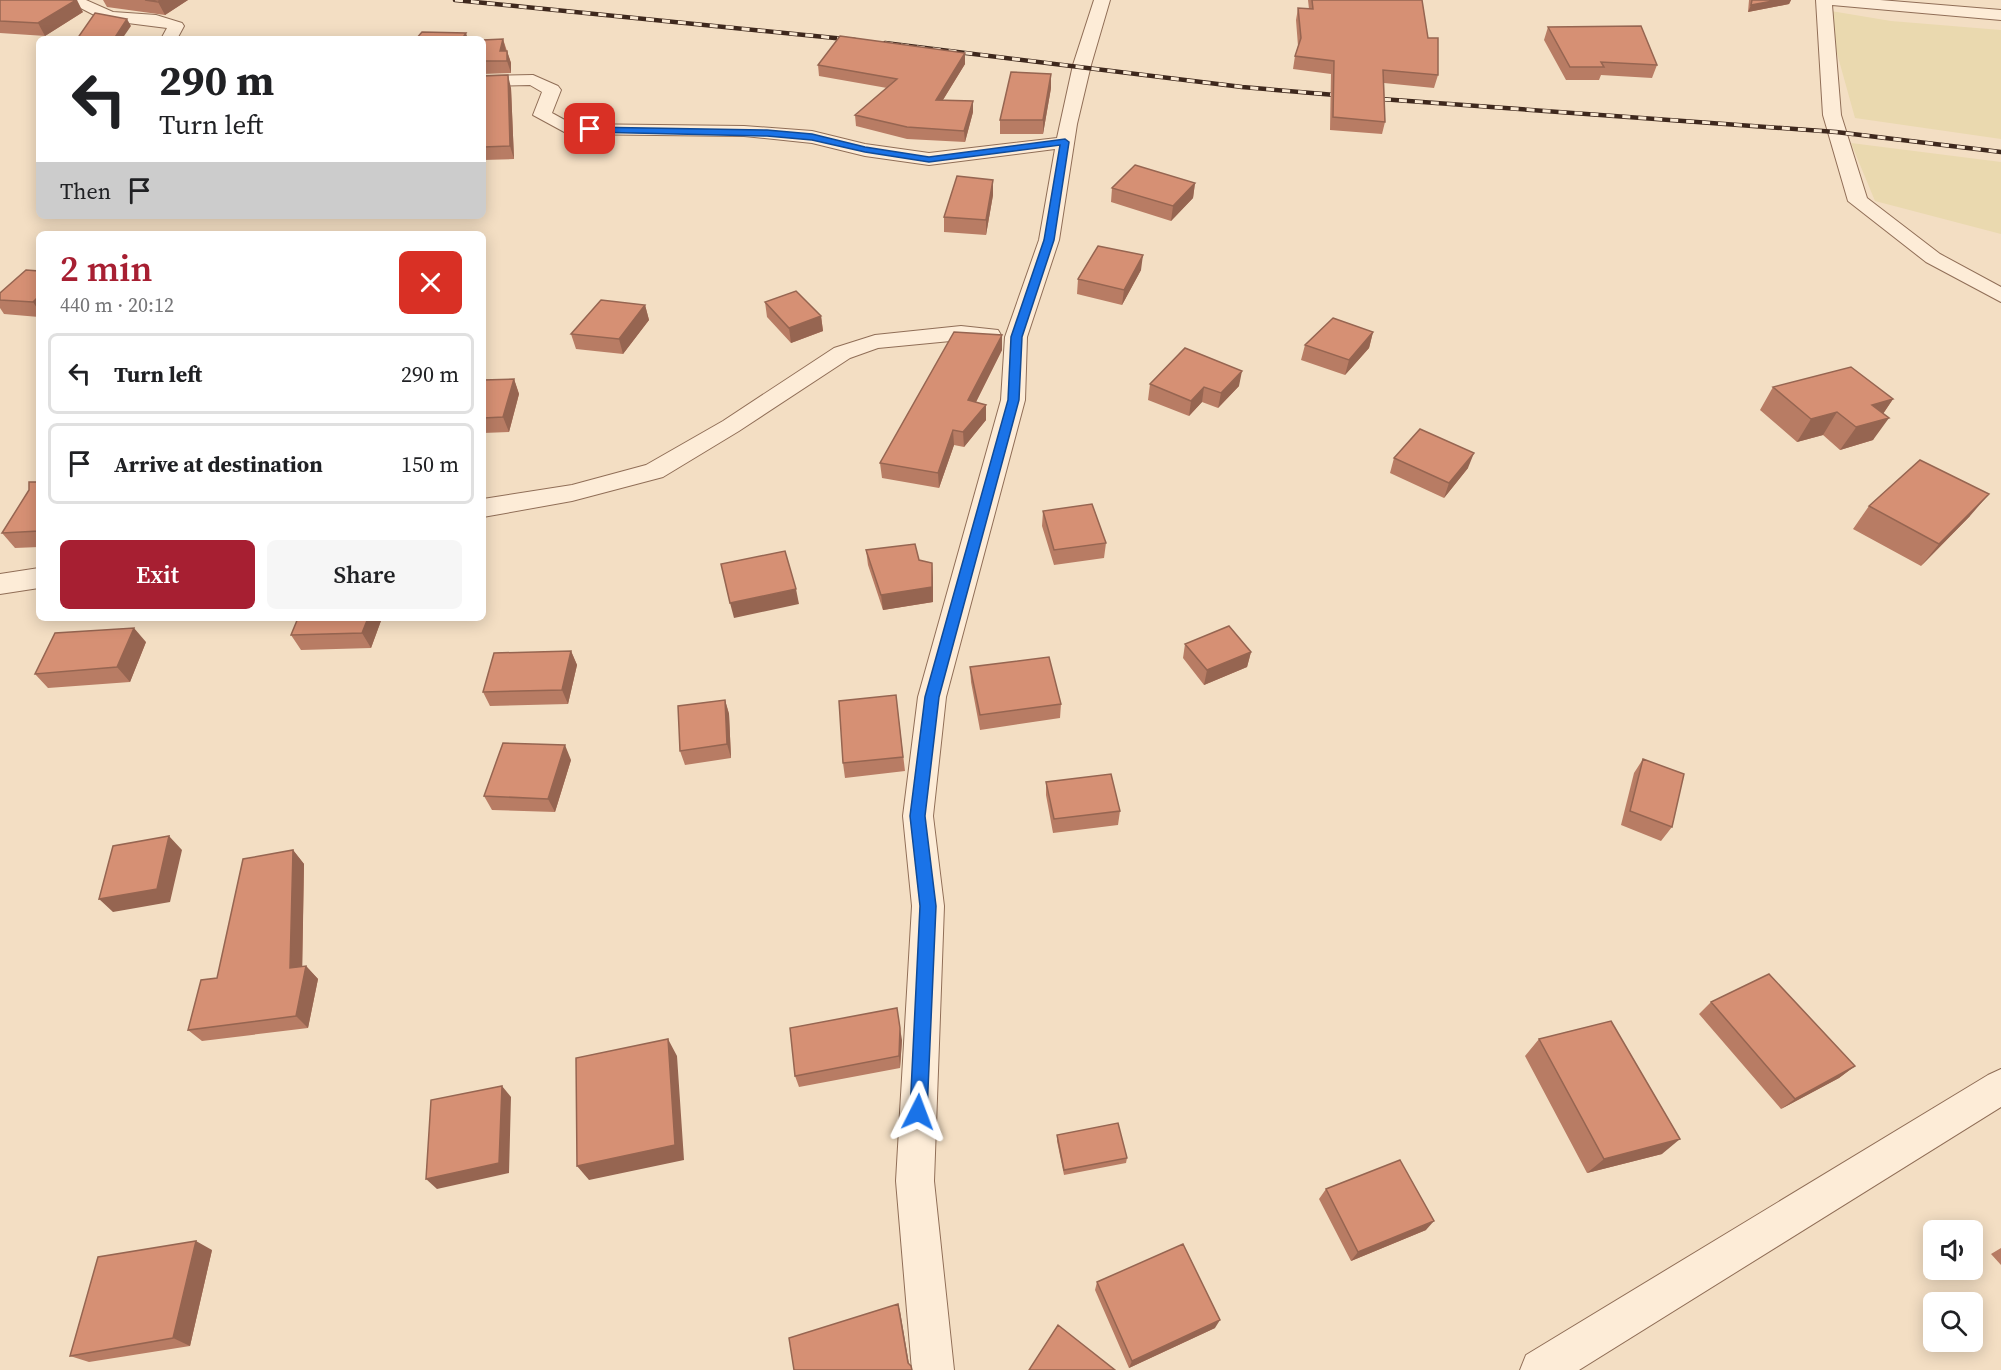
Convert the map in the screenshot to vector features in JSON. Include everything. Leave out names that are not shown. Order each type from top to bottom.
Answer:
[{"type":"street","points":[[73,0],[110,17],[156,20],[176,26],[171,36]]},
{"type":"street","points":[[933,1370],[915,1181],[928,906],[918,816],[932,697],[1013,400],[1016,337],[1049,240],[1065,142],[1082,65],[1102,0]]},
{"type":"street","points":[[2001,15],[1824,0],[1832,115],[1858,201],[1933,258],[2001,296]]},
{"type":"street","points":[[486,81],[533,80],[552,90],[542,115],[568,129],[744,131],[812,137],[865,150],[929,159],[1065,142]]},
{"type":"street","points":[[486,507],[572,493],[654,471],[731,426],[842,353],[875,342],[962,333],[1016,337]]},
{"type":"street","points":[[0,584],[36,578]]},
{"type":"street","points":[[1541,1370],[2001,1087]]},
{"type":"shaded area","points":[[1825,10],[1891,21],[2001,30],[2001,139],[1855,118]]},
{"type":"shaded area","points":[[1851,143],[2001,162],[2001,234],[1875,201]]},
{"type":"building","points":[[0,0],[76,0],[38,23],[0,21]]},
{"type":"building","points":[[1312,0],[1422,0],[1428,38],[1438,38],[1438,75],[1383,70],[1385,122],[1333,117],[1334,61],[1295,56],[1301,38],[1298,8],[1313,9]]},
{"type":"building","points":[[1752,0],[1778,0],[1751,5]]},
{"type":"building","points":[[95,13],[127,19],[116,36],[79,36]]},
{"type":"building","points":[[1641,26],[1657,65],[1601,62],[1604,67],[1570,67],[1548,27]]},
{"type":"building","points":[[422,32],[466,33],[464,36],[419,36]]},
{"type":"building","points":[[840,36],[965,53],[936,100],[973,101],[964,131],[907,127],[855,115],[897,79],[818,65]]},
{"type":"building","points":[[503,39],[500,51],[507,51],[507,61],[486,61],[486,40]]},
{"type":"building","points":[[1011,72],[1051,74],[1043,120],[1000,120]]},
{"type":"building","points":[[508,75],[510,146],[486,147],[486,76]]},
{"type":"building","points":[[1135,165],[1195,183],[1173,206],[1112,188]]},
{"type":"building","points":[[957,176],[993,180],[986,220],[944,217]]},
{"type":"building","points":[[1098,246],[1143,255],[1124,290],[1078,279]]},
{"type":"building","points":[[26,270],[36,271],[36,299],[33,302],[0,300],[0,293]]},
{"type":"building","points":[[796,291],[821,316],[789,328],[765,302]]},
{"type":"building","points":[[601,300],[645,305],[619,339],[571,334]]},
{"type":"building","points":[[1333,318],[1373,332],[1349,360],[1305,345]]},
{"type":"building","points":[[954,332],[1002,335],[968,400],[986,405],[963,432],[953,430],[938,473],[880,463]]},
{"type":"building","points":[[1185,348],[1242,371],[1221,393],[1204,387],[1191,401],[1150,384]]},
{"type":"building","points":[[1851,367],[1893,399],[1872,405],[1889,418],[1856,427],[1837,412],[1811,419],[1773,387]]},
{"type":"building","points":[[514,379],[503,417],[486,418],[486,380]]},
{"type":"building","points":[[1420,429],[1474,453],[1449,483],[1394,458]]},
{"type":"building","points":[[1920,460],[1989,494],[1939,544],[1869,506]]},
{"type":"building","points":[[29,482],[36,482],[36,531],[2,533],[29,490]]},
{"type":"building","points":[[1092,504],[1106,543],[1054,550],[1043,511]]},
{"type":"building","points":[[915,544],[919,560],[932,563],[932,587],[881,595],[866,550]]},
{"type":"building","points":[[785,551],[796,589],[730,603],[721,564]]},
{"type":"building","points":[[297,621],[367,621],[362,633],[291,635]]},
{"type":"building","points":[[1229,626],[1251,652],[1207,670],[1185,644]]},
{"type":"building","points":[[134,628],[117,667],[35,674],[55,633]]},
{"type":"building","points":[[571,651],[562,690],[483,692],[494,653]]},
{"type":"building","points":[[1049,657],[1061,704],[980,715],[970,667]]},
{"type":"building","points":[[896,695],[903,757],[843,763],[839,701]]},
{"type":"building","points":[[725,700],[727,744],[680,751],[678,706]]},
{"type":"building","points":[[503,743],[565,745],[548,799],[484,796]]},
{"type":"building","points":[[1643,759],[1684,774],[1672,827],[1630,811]]},
{"type":"building","points":[[1111,774],[1120,811],[1054,819],[1046,782]]},
{"type":"building","points":[[169,836],[157,889],[99,899],[113,846]]},
{"type":"building","points":[[293,850],[290,968],[306,966],[296,1016],[188,1030],[201,980],[217,978],[243,859]]},
{"type":"building","points":[[1769,974],[1855,1066],[1795,1099],[1711,1002]]},
{"type":"building","points":[[897,1008],[900,1028],[899,1056],[795,1076],[790,1028]]},
{"type":"building","points":[[1611,1021],[1680,1139],[1604,1159],[1539,1039]]},
{"type":"building","points":[[668,1039],[675,1145],[577,1166],[576,1058]]},
{"type":"building","points":[[502,1086],[499,1163],[426,1179],[431,1100]]},
{"type":"building","points":[[1118,1123],[1127,1158],[1064,1170],[1057,1135]]},
{"type":"building","points":[[1400,1160],[1434,1221],[1358,1252],[1326,1189]]},
{"type":"building","points":[[196,1241],[173,1338],[70,1356],[98,1257]]},
{"type":"building","points":[[1183,1244],[1220,1320],[1132,1361],[1097,1282]]},
{"type":"building","points":[[898,1304],[908,1363],[912,1370],[794,1370],[789,1338]]},
{"type":"building","points":[[1058,1325],[1115,1370],[1029,1370]]},
{"type":"railway","points":[[455,0],[855,40]]},
{"type":"railway","points":[[885,43],[1242,87],[1347,96]]},
{"type":"railway","points":[[1367,98],[1836,132],[2001,152]]},
{"type":"route","points":[[590,129],[767,133],[812,137],[865,150],[929,159],[1065,142],[1049,240],[1016,337],[1013,400],[932,697],[918,816],[928,906],[918,1112]]}]
